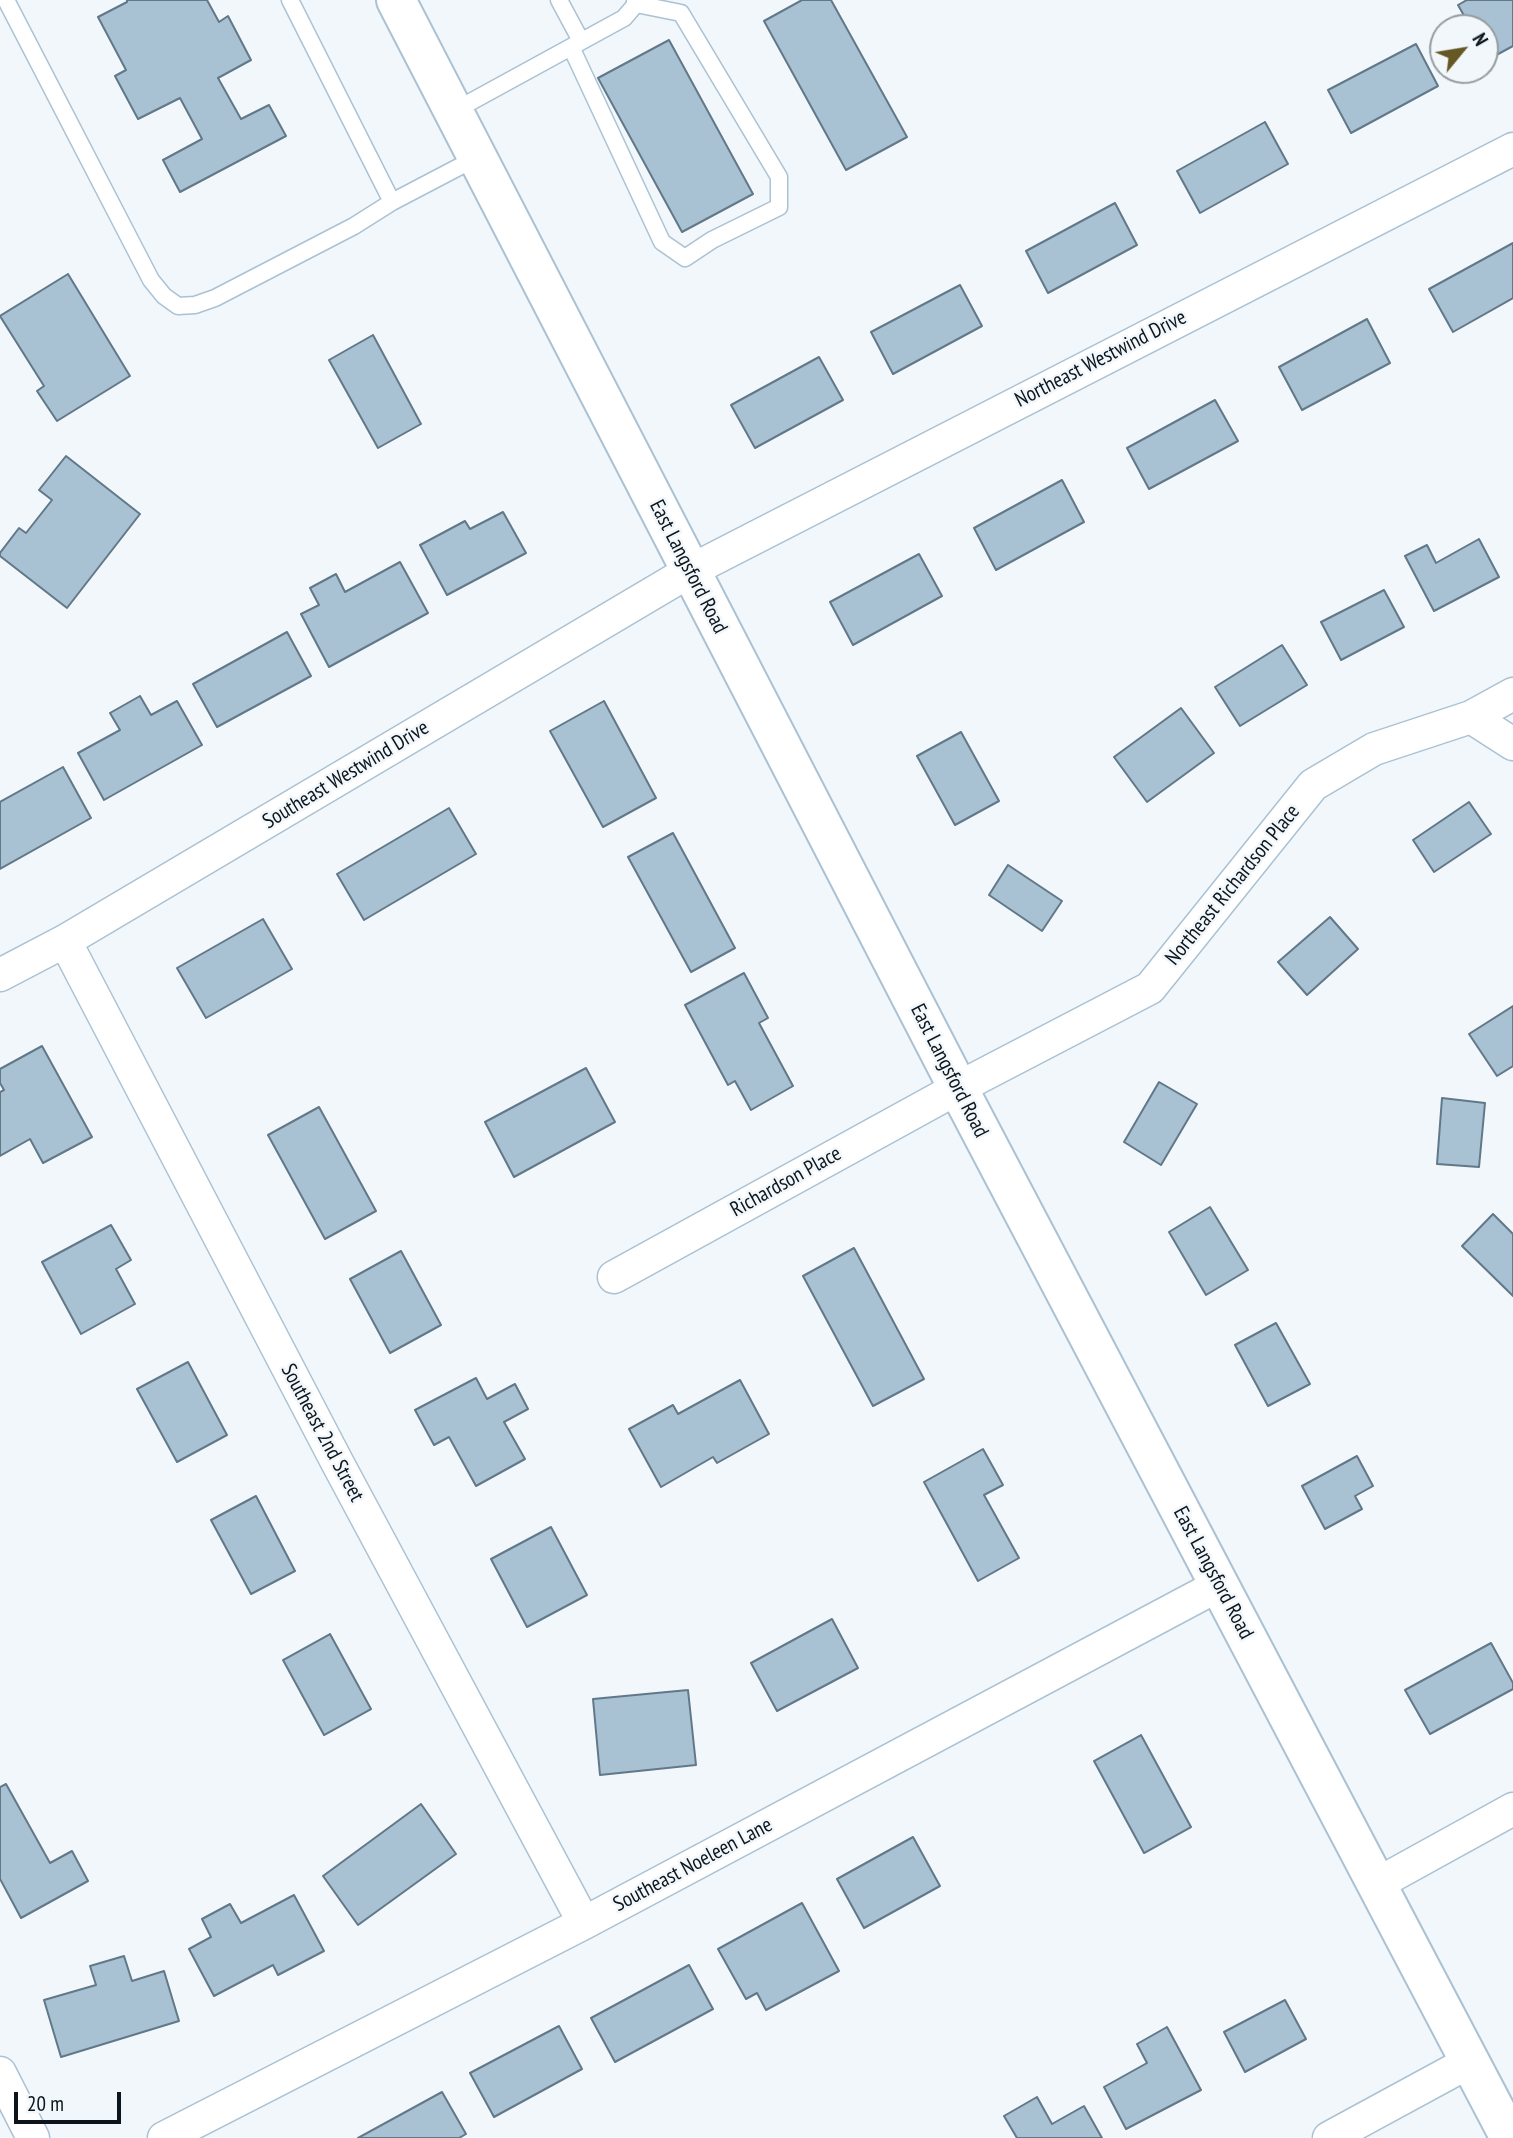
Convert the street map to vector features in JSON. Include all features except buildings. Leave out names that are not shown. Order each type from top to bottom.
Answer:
[{"type":"street","name":"East Langsford Road","points":[[396,0],[958,1088],[1510,2138]]},
{"type":"street","name":"Northeast Westwind Drive","points":[[690,571],[1513,149]]},
{"type":"street","name":"Southeast Westwind Drive","points":[[0,975],[65,941],[690,571]]},
{"type":"street","name":"Northeast Richardson Place","points":[[958,1088],[1150,988],[1313,785],[1374,749],[1471,716],[1513,694]]},
{"type":"street","points":[[1471,716],[1513,744]]},
{"type":"street","name":"Southeast 2nd Street","points":[[65,941],[337,1462],[583,1923]]},
{"type":"street","name":"Richardson Place","points":[[614,1277],[958,1088]]},
{"type":"street","name":"Southeast Noeleen Lane","points":[[164,2138],[583,1923],[1219,1585]]},
{"type":"street","points":[[1377,1885],[1513,1809]]},
{"type":"street","points":[[1329,2138],[1469,2062]]},
{"type":"street","points":[[0,2073],[33,2138]]},
{"type":"lane","points":[[6,0],[151,280],[164,296],[178,306],[195,305],[215,298],[354,226],[392,202],[476,158]]},
{"type":"lane","points":[[290,0],[392,202]]},
{"type":"lane","points":[[454,111],[576,44],[624,18],[645,2],[681,13],[779,177],[779,208],[712,240],[685,258],[662,242],[576,44],[559,0]]}]
